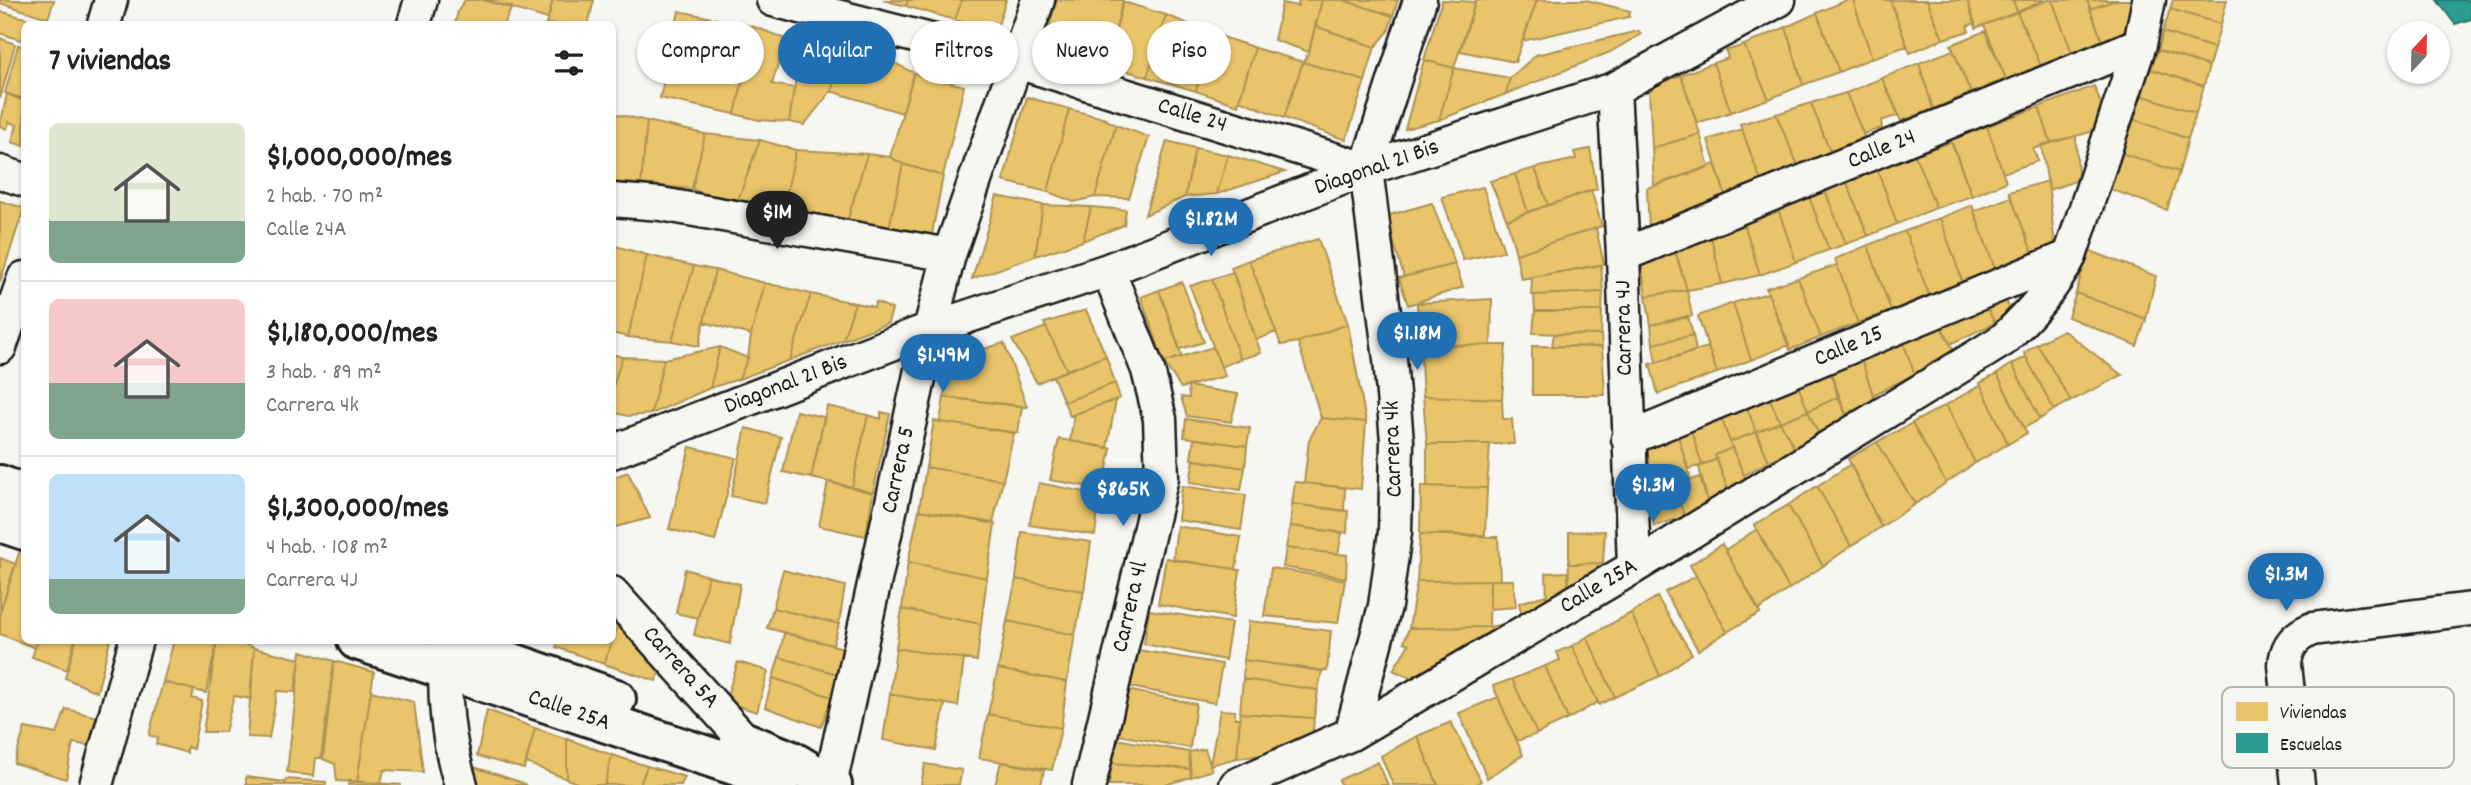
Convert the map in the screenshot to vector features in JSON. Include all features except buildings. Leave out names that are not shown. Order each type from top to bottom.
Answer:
[{"type":"street","points":[[105,21],[111,0]]},
{"type":"street","points":[[415,21],[421,0]]},
{"type":"street","name":"Calle 24","points":[[774,0],[910,35]]},
{"type":"street","name":"Carrera 5","points":[[1018,59],[1038,0]]},
{"type":"street","name":"Carrera 4k","points":[[1351,734],[1385,606],[1396,519],[1397,440],[1390,359],[1366,169],[1420,0]]},
{"type":"street","name":"Diagonal 21 Bis","points":[[616,450],[930,329],[1108,270],[1366,169],[1614,89],[1779,0]]},
{"type":"street","name":"Calle 25A","points":[[1236,785],[1351,734],[1634,567],[2003,340],[2032,312],[2057,281],[2070,256],[2140,44],[2149,0]]},
{"type":"street","name":"Calle 24","points":[[1623,255],[2140,44]]},
{"type":"street","name":"Calle 24","points":[[1018,62],[1366,169]]},
{"type":"street","name":"Carrera 5","points":[[831,785],[948,255],[1009,84]]},
{"type":"street","name":"Carrera 4J","points":[[1614,89],[1634,567]]},
{"type":"street","points":[[0,172],[21,179]]},
{"type":"street","points":[[616,200],[661,204],[948,255]]},
{"type":"street","name":"Calle 25","points":[[1628,439],[2070,256]]},
{"type":"street","name":"Carrera 4l","points":[[1089,785],[1162,477],[1160,419],[1148,370],[1108,270]]},
{"type":"street","points":[[0,347],[21,287]]},
{"type":"street","points":[[0,485],[21,493]]},
{"type":"street","points":[[0,522],[21,529]]},
{"type":"street","name":"Carrera 5A","points":[[616,597],[747,743]]},
{"type":"street","points":[[2287,687],[2285,665],[2288,648],[2293,641],[2312,629],[2471,609]]},
{"type":"street","points":[[96,785],[135,644]]},
{"type":"street","name":"Calle 25A","points":[[393,644],[446,650],[747,743],[792,761],[831,785]]},
{"type":"street","points":[[446,650],[450,740],[461,785]]},
{"type":"street","name":"Calle 25A","points":[[446,650],[746,769],[779,785]]}]
